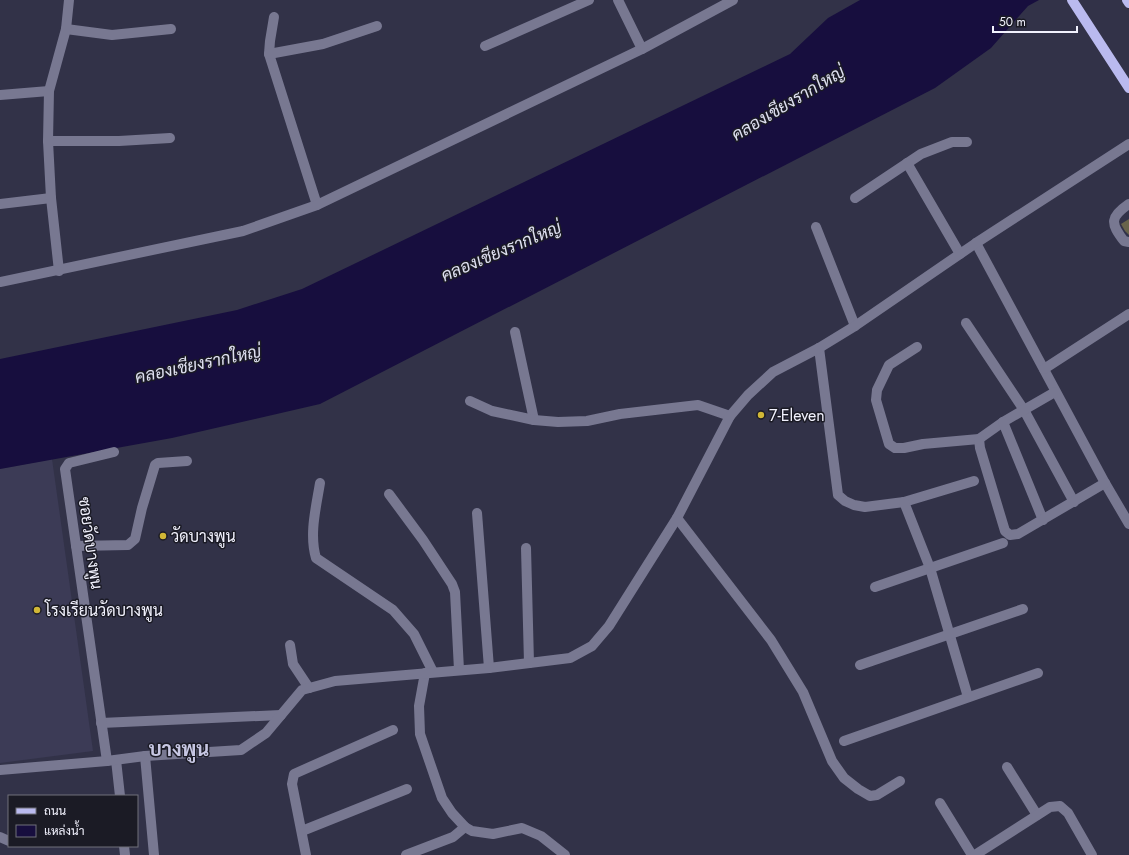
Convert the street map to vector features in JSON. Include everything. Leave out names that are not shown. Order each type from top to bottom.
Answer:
[{"type":"main road","points":[[1072,0],[1129,88]]},
{"type":"street","points":[[59,271],[51,198],[48,141],[49,91],[66,29],[69,0]]},
{"type":"street","points":[[485,46],[589,0]]},
{"type":"street","points":[[618,0],[642,49]]},
{"type":"street","points":[[0,282],[59,271],[243,231],[316,205],[642,49],[732,0]]},
{"type":"street","points":[[274,17],[269,54],[316,205]]},
{"type":"street","points":[[269,54],[323,44],[377,26]]},
{"type":"street","points":[[66,29],[112,35],[171,29]]},
{"type":"street","points":[[0,95],[49,91]]},
{"type":"street","points":[[48,141],[119,141],[170,138]]},
{"type":"street","points":[[855,198],[921,154],[952,142],[967,142]]},
{"type":"street","points":[[0,770],[112,761],[145,756],[241,750],[266,734],[302,690],[335,680],[489,668],[570,658],[592,646],[609,626],[677,518],[730,416],[748,395],[773,372],[820,348],[855,326],[976,243],[1129,144]]},
{"type":"street","points":[[908,164],[960,254]]},
{"type":"street","points":[[0,204],[51,198]]},
{"type":"street","points":[[1129,204],[1117,212],[1114,222],[1116,231],[1124,241],[1129,242]]},
{"type":"street","points":[[816,227],[855,326]]},
{"type":"street","points":[[976,243],[1044,368],[1055,392],[1129,524]]},
{"type":"street","points":[[1044,368],[1129,314]]},
{"type":"street","points":[[966,323],[1024,410],[1074,502]]},
{"type":"street","points":[[515,332],[534,420]]},
{"type":"street","points":[[917,347],[889,365],[877,390],[876,400],[889,444],[895,448],[979,439],[1003,422],[1055,392]]},
{"type":"street","points":[[820,348],[838,495],[845,501],[854,505],[865,507],[904,502],[974,480]]},
{"type":"street","points":[[470,401],[492,411],[534,420],[558,422],[587,421],[620,414],[698,405],[730,416]]},
{"type":"street","points":[[1003,422],[1043,520]]},
{"type":"street","points":[[979,439],[980,448],[1005,531],[1010,535],[1018,534],[1105,483]]},
{"type":"street","name":"ซอยวัดบางพูน","points":[[114,452],[69,463],[66,465],[65,469],[101,723],[120,795]]},
{"type":"street","points":[[76,546],[128,545],[135,539],[142,508],[155,464],[187,461]]},
{"type":"street","points":[[320,483],[313,533],[313,547],[316,558],[393,610],[414,634],[429,673],[419,706],[420,734],[442,798],[452,814],[465,827],[472,831],[493,834],[522,828],[541,836],[565,855]]},
{"type":"street","points":[[389,494],[423,540],[452,584],[455,592],[459,670]]},
{"type":"street","points":[[904,502],[930,568],[968,697]]},
{"type":"street","points":[[477,513],[489,668]]},
{"type":"street","points":[[677,518],[771,640],[803,692],[832,761],[844,778],[870,796],[877,795],[900,781]]},
{"type":"street","points":[[875,587],[1003,543]]},
{"type":"street","points":[[526,548],[529,663]]},
{"type":"street","points":[[860,665],[1023,609]]},
{"type":"street","points":[[290,645],[293,664],[309,688]]},
{"type":"street","points":[[844,741],[1038,673]]},
{"type":"street","points":[[101,723],[281,715]]},
{"type":"street","points":[[306,855],[292,784],[294,774],[393,730]]},
{"type":"street","points":[[145,756],[154,855]]},
{"type":"street","points":[[1007,767],[1037,815]]},
{"type":"street","points":[[302,831],[407,789]]},
{"type":"street","points":[[940,803],[974,855],[1050,807],[1060,806],[1068,813],[1092,855]]},
{"type":"street","points":[[406,855],[453,837],[465,827]]},
{"type":"shaded area","name":"โรงเรียนวัดบางพูน","points":[[52,459],[93,751],[0,763],[0,469]]},
{"type":"water","name":"คลองเชียงรากใหญ่","points":[[860,0],[1039,0],[1028,6],[991,48],[935,88],[320,404],[172,438],[0,469],[0,359],[237,310],[302,289],[790,54],[828,18]]},
{"type":"building","points":[[1129,219],[1129,235],[1121,224]]},
{"type":"place","name":"7-Eleven","points":[[761,415]]},
{"type":"place","name":"วัดบางพูน","points":[[163,536]]},
{"type":"place","name":"โรงเรียนวัดบางพูน","points":[[37,610]]},
{"type":"district","name":"บางพูน","points":[[179,749]]}]
